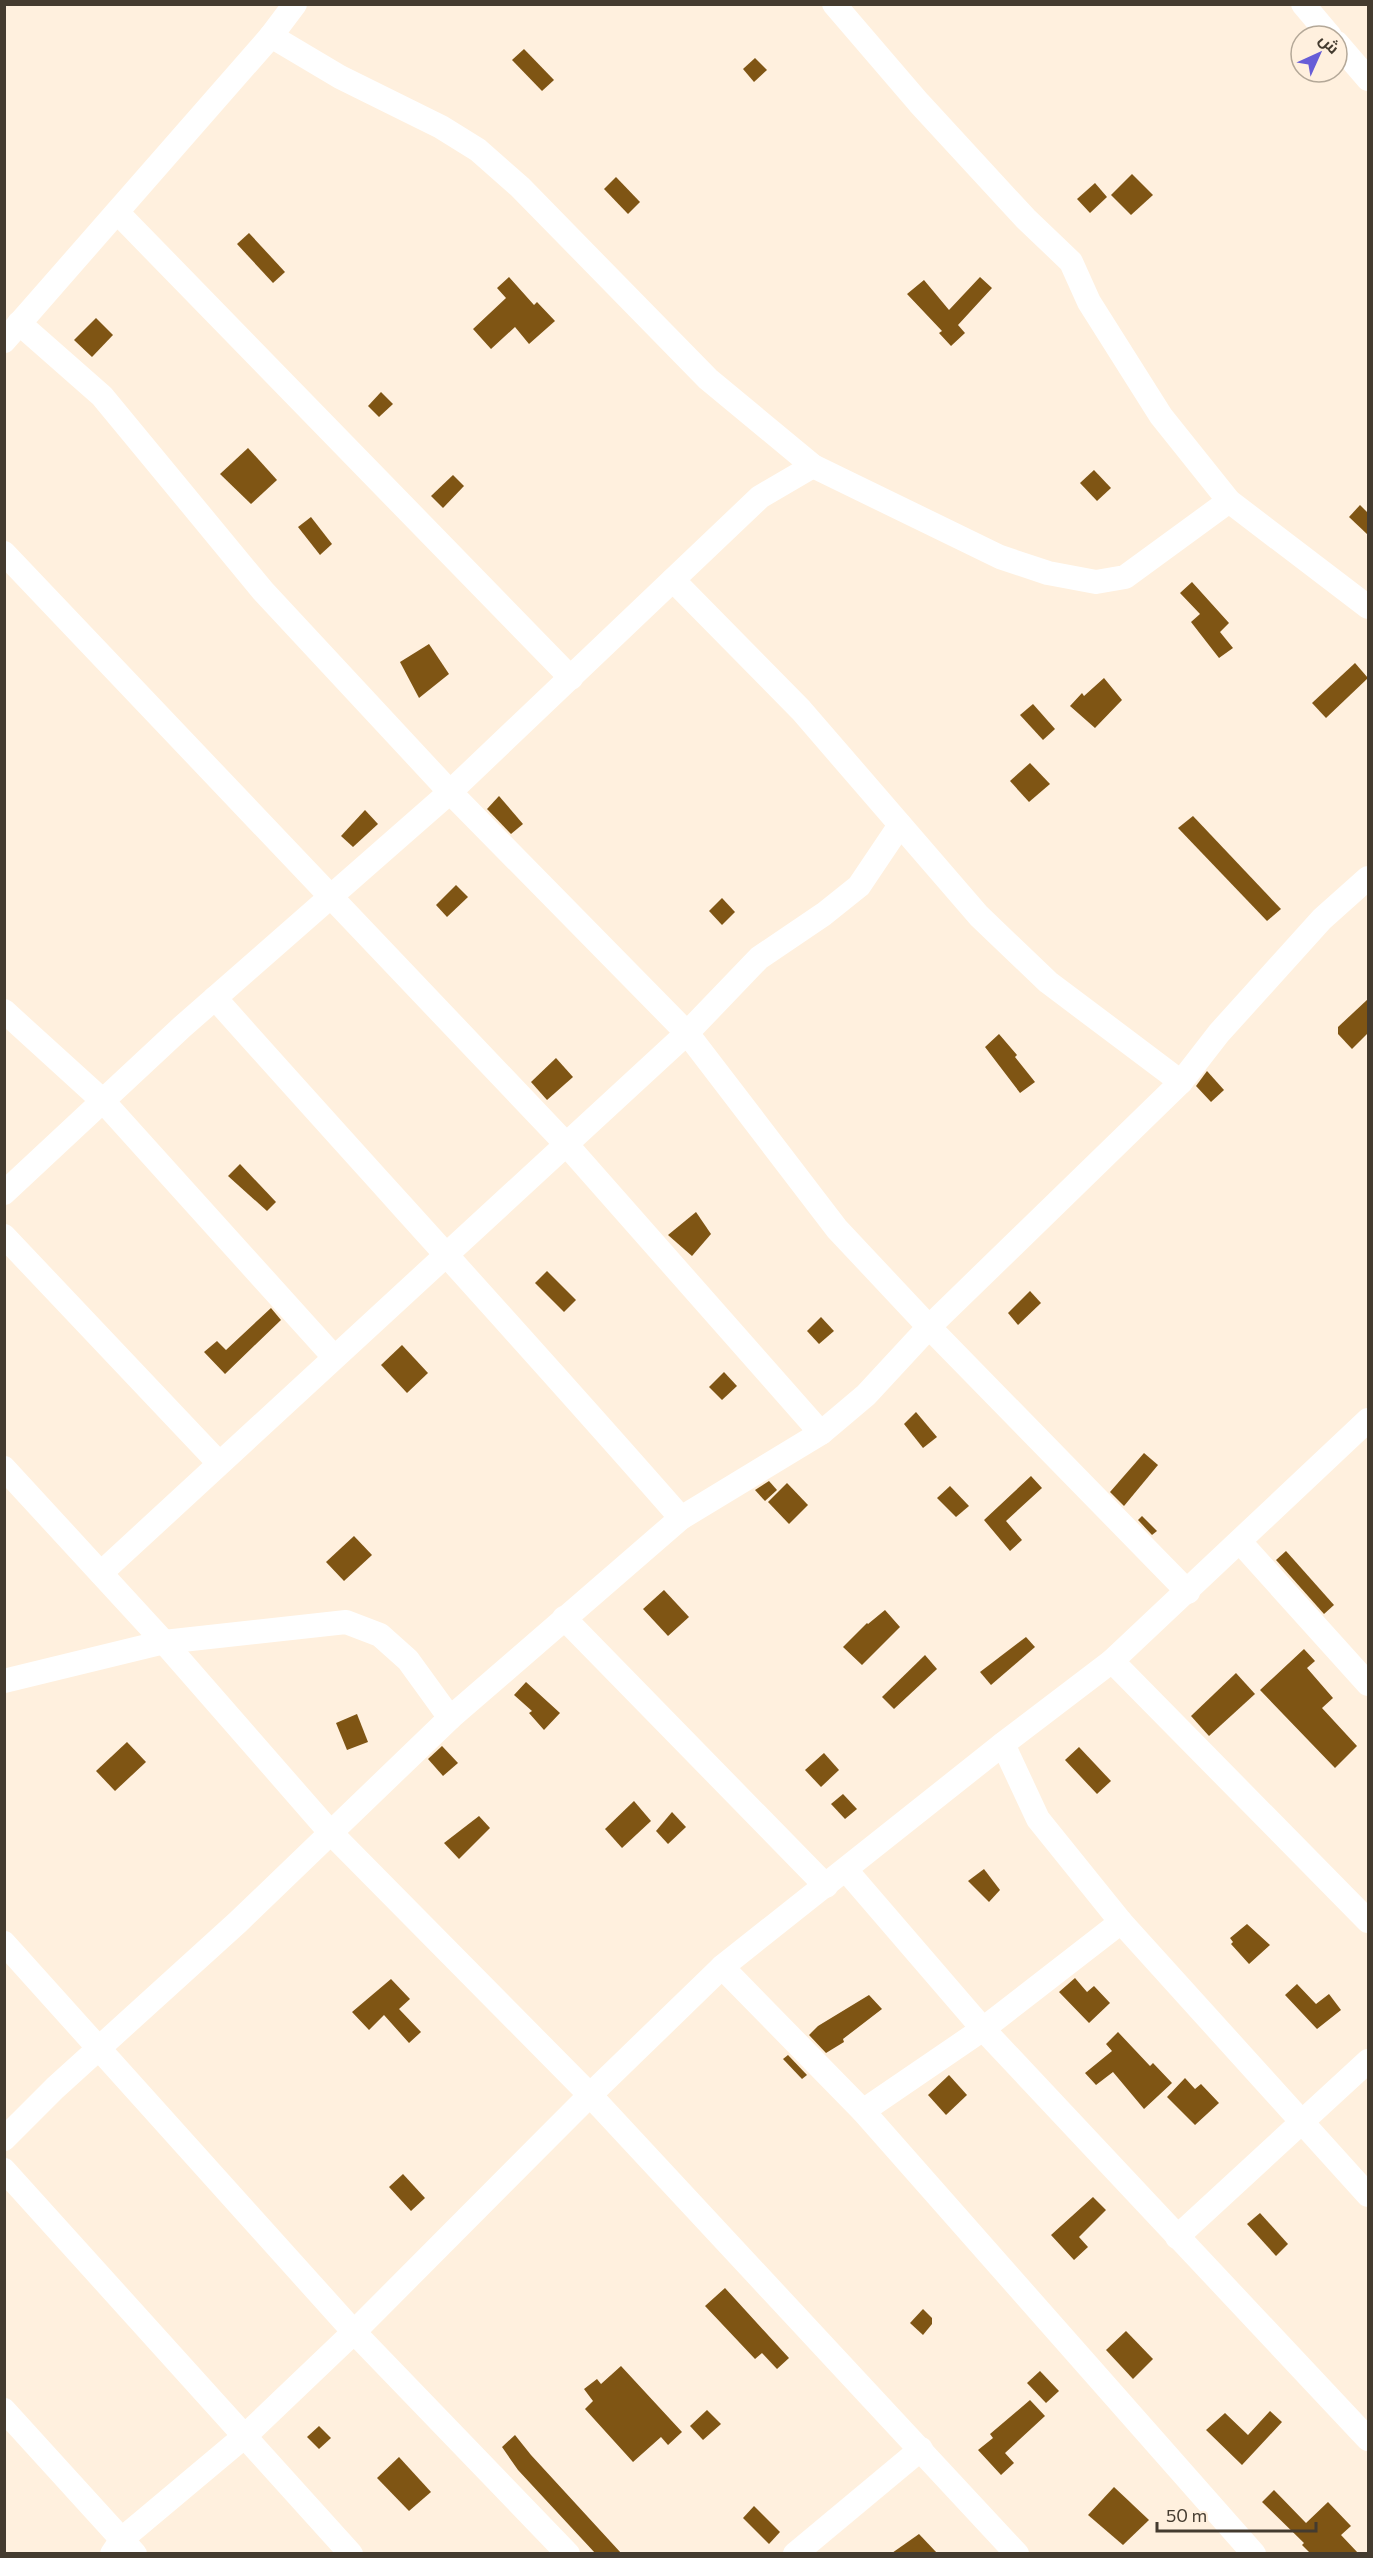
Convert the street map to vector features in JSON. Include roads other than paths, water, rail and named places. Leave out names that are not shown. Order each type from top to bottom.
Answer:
[{"type":"street","points":[[295,4],[271,36],[12,332],[102,396],[263,591],[450,792],[687,1033],[837,1229],[929,1327],[1188,1592]]},
{"type":"street","points":[[834,4],[942,128],[1026,219],[1071,261],[1089,302],[1161,416],[1229,501],[1368,607]]},
{"type":"street","points":[[1303,4],[1320,24]]},
{"type":"street","points":[[271,36],[340,77],[441,128],[478,150],[520,188],[708,379],[813,466],[1000,557],[1048,573],[1096,582],[1125,577],[1229,501]]},
{"type":"street","points":[[1349,57],[1368,79]]},
{"type":"street","points":[[118,213],[571,678]]},
{"type":"street","points":[[4,1193],[215,998],[450,792],[760,497],[813,466]]},
{"type":"street","points":[[4,553],[566,1144],[821,1433]]},
{"type":"street","points":[[673,580],[801,710],[979,916],[1048,982],[1181,1082]]},
{"type":"street","points":[[101,1573],[218,1462],[687,1033],[759,958],[824,914],[859,886],[900,825]]},
{"type":"street","points":[[4,2139],[100,2046],[238,1922],[450,1718],[564,1618],[681,1518],[821,1433],[866,1395],[929,1327],[1181,1082],[1220,1033],[1323,919],[1368,878]]},
{"type":"street","points":[[215,998],[445,1256],[532,1348],[681,1518]]},
{"type":"street","points":[[4,1011],[103,1101],[334,1357]]},
{"type":"street","points":[[4,1236],[218,1462]]},
{"type":"street","points":[[4,2410],[123,2549],[354,2332],[590,2095],[722,1967],[1003,1744],[1112,1661],[1367,1425]]},
{"type":"street","points":[[4,1468],[164,1642],[330,1832],[590,2095],[1017,2553]]},
{"type":"street","points":[[1241,1543],[1368,1684]]},
{"type":"street","points":[[564,1618],[826,1886]]},
{"type":"street","points":[[4,1681],[164,1642],[346,1622],[380,1635],[408,1660],[450,1718]]},
{"type":"street","points":[[1112,1661],[1368,1921]]},
{"type":"street","points":[[1003,1744],[1038,1819],[1121,1922],[1368,2195]]},
{"type":"street","points":[[846,1870],[983,2029],[1368,2439]]},
{"type":"street","points":[[863,2112],[983,2029],[1121,1922]]},
{"type":"street","points":[[4,1943],[100,2046],[354,2332],[568,2553]]},
{"type":"street","points":[[722,1967],[863,2112],[1254,2553]]},
{"type":"street","points":[[1178,2237],[1368,2061]]},
{"type":"street","points":[[4,2170],[351,2553]]},
{"type":"street","points":[[805,2551],[921,2449]]}]
